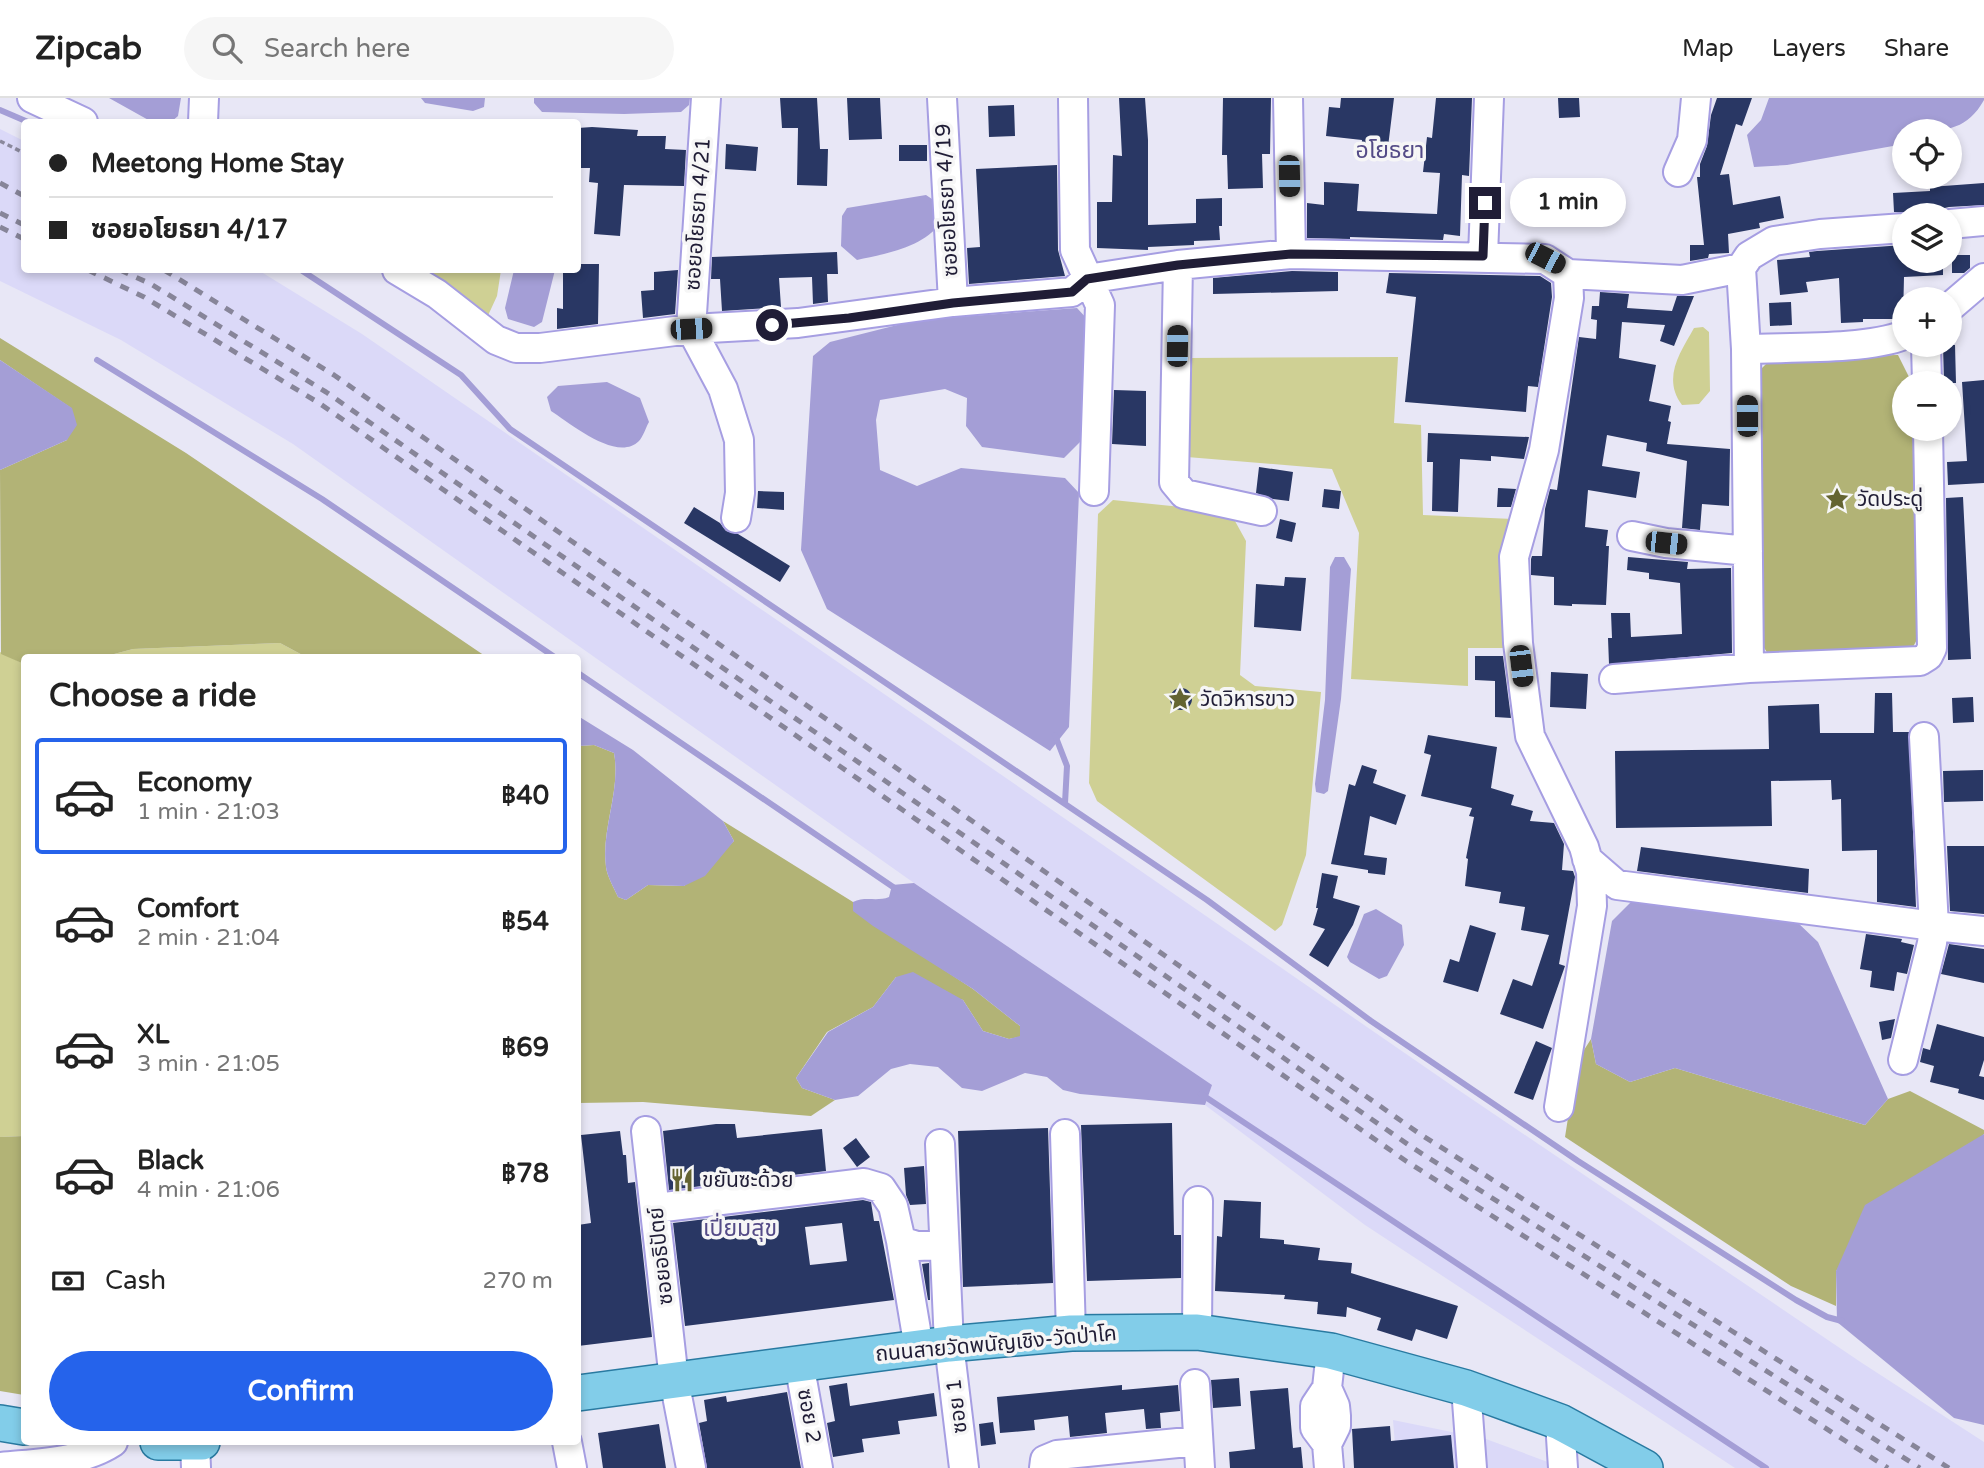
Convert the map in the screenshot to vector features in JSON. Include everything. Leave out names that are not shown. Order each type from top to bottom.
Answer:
[{"type":"main road","name":"ถนนสายวัดพนัญเชิง-วัดป่าโค","points":[[581,1392],[934,1346],[1071,1333],[1197,1332],[1331,1351],[1466,1388],[1560,1422],[1645,1468]]},
{"type":"main road","points":[[0,1423],[21,1426]]},
{"type":"main road","points":[[171,1445],[198,1451]]},
{"type":"street","points":[[32,98],[77,119]]},
{"type":"street","points":[[203,119],[204,98]]},
{"type":"street","name":"ซอยอโยธยา 4/21","points":[[691,329],[706,98]]},
{"type":"street","name":"ซอยอโยธยา 4/19","points":[[942,98],[953,303]]},
{"type":"street","points":[[1073,98],[1075,250],[1100,304],[1094,491]]},
{"type":"street","points":[[1288,98],[1291,254]]},
{"type":"street","points":[[1483,256],[1489,98]]},
{"type":"street","points":[[1678,172],[1692,140],[1696,98]]},
{"type":"street","points":[[1962,223],[1984,221]]},
{"type":"street","points":[[1749,668],[1746,349],[1741,268],[1749,256],[1774,241],[1821,234],[1892,229]]},
{"type":"street","points":[[402,273],[437,294],[496,340],[516,348],[540,348],[691,329],[798,323],[953,303],[1072,292],[1087,279],[1178,265],[1291,254],[1545,258],[1568,274],[1682,280],[1741,268]]},
{"type":"street","points":[[1178,265],[1174,482],[1184,494],[1262,511]]},
{"type":"street","points":[[1559,1107],[1592,906],[1591,872],[1584,847],[1530,736],[1518,643],[1514,557],[1544,450],[1569,298],[1568,274]]},
{"type":"street","points":[[1962,297],[1984,278]]},
{"type":"street","points":[[691,329],[723,389],[739,440],[740,493],[736,518]]},
{"type":"street","points":[[1746,349],[1892,340]]},
{"type":"street","points":[[1614,679],[1749,668],[1920,661],[1928,656],[1932,648],[1928,441]]},
{"type":"street","points":[[1632,536],[1666,543],[1748,551]]},
{"type":"street","points":[[1903,1060],[1934,926],[1924,737]]},
{"type":"street","points":[[1587,859],[1617,885],[1984,931]]},
{"type":"street","points":[[1592,906],[1617,885]]},
{"type":"street","name":"ซอยอธิปัตย์","points":[[646,1131],[674,1380],[691,1468]]},
{"type":"street","points":[[1065,1134],[1071,1333]]},
{"type":"street","points":[[934,1346],[944,1245],[940,1144]]},
{"type":"street","points":[[656,1208],[864,1183],[881,1188],[893,1206],[901,1241],[934,1346]]},
{"type":"street","points":[[1197,1332],[1198,1201]]},
{"type":"street","points":[[901,1241],[917,1246],[944,1245]]},
{"type":"street","name":"ซอย 1","points":[[934,1346],[964,1468]]},
{"type":"street","points":[[1328,1456],[1315,1427],[1315,1406],[1327,1388],[1331,1351]]},
{"type":"street","name":"ซอย 2","points":[[799,1363],[818,1468]]},
{"type":"street","points":[[1044,1468],[1045,1460],[1057,1455],[1199,1455],[1195,1384]]},
{"type":"street","points":[[1466,1388],[1472,1468]]},
{"type":"street","points":[[1560,1422],[1563,1468]]},
{"type":"street","points":[[568,1445],[572,1468]]},
{"type":"street","points":[[8,1467],[104,1454]]},
{"type":"path","points":[[0,141],[21,152]]},
{"type":"shaded area","points":[[109,98],[181,98],[178,116],[174,119],[147,119]]},
{"type":"shaded area","points":[[421,98],[485,98],[484,107],[473,111],[425,103]]},
{"type":"shaded area","points":[[534,98],[690,98],[689,105],[681,112],[624,114],[542,112],[534,103]]},
{"type":"shaded area","points":[[1769,98],[1984,98],[1977,111],[1962,124],[1962,119],[1892,119],[1892,146],[1787,165],[1754,167],[1747,135],[1761,120]]},
{"type":"shaded area","points":[[0,129],[21,140],[21,273],[263,273],[362,334],[1454,1087],[1862,1363],[1984,1442],[1984,1468],[1735,1468],[1365,1225],[1205,1105],[1211,1085],[914,883],[293,444],[121,340],[0,281]]},
{"type":"shaded area","points":[[926,195],[935,201],[938,226],[922,240],[901,249],[857,260],[841,246],[842,216],[847,208]]},
{"type":"shaded area","points":[[513,273],[554,273],[542,322],[534,327],[508,319],[505,308]]},
{"type":"shaded area","points":[[1077,308],[1089,321],[1082,440],[1064,458],[982,447],[966,426],[967,398],[945,389],[880,400],[876,420],[880,470],[917,486],[961,468],[1065,478],[1079,493],[1069,727],[1050,751],[827,609],[801,550],[813,356],[830,342],[917,320]]},
{"type":"shaded area","points":[[0,360],[72,408],[77,425],[67,440],[0,470]]},
{"type":"shaded area","points":[[607,382],[640,398],[649,422],[639,441],[630,447],[619,447],[594,439],[551,411],[547,397],[558,386]]},
{"type":"shaded area","points":[[1335,557],[1344,557],[1351,569],[1341,699],[1328,791],[1324,794],[1316,792],[1315,784],[1325,700],[1330,567]]},
{"type":"shaded area","points":[[581,718],[633,750],[723,821],[734,841],[705,876],[684,886],[648,885],[626,900],[618,897],[609,878],[605,853],[615,782],[614,753],[594,745],[581,746]]},
{"type":"shaded area","points":[[914,883],[1212,1085],[1205,1105],[1080,1094],[1063,1090],[1047,1077],[1025,1073],[982,1091],[962,1088],[938,1067],[910,1064],[891,1069],[858,1096],[835,1100],[802,1088],[796,1078],[828,1032],[873,1007],[896,977],[913,972],[963,1000],[983,1031],[1009,1039],[1020,1036],[1020,1026],[973,989],[853,911],[853,902],[889,897],[892,885]]},
{"type":"shaded area","points":[[1639,894],[1796,921],[1818,942],[1888,1099],[1865,1125],[1675,1068],[1630,1082],[1596,1064],[1591,1039],[1612,921]]},
{"type":"shaded area","points":[[1376,909],[1402,925],[1404,945],[1387,976],[1379,979],[1350,962],[1347,957],[1364,914]]},
{"type":"shaded area","points":[[1984,1134],[1984,1425],[1954,1418],[1837,1322],[1836,1271],[1865,1205]]},
{"type":"shaded area","points":[[1393,1420],[1486,1439],[1564,1468],[1397,1468]]},
{"type":"green space","points":[[418,273],[501,273],[497,296],[485,322]]},
{"type":"green space","points":[[1703,327],[1709,332],[1710,391],[1699,404],[1682,405],[1673,385],[1675,366],[1694,328]]},
{"type":"green space","points":[[0,338],[186,453],[482,654],[301,654],[280,643],[133,649],[114,654],[21,654],[21,663],[1,654],[0,470],[67,440],[71,408],[0,360]]},
{"type":"green space","points":[[1892,355],[1899,357],[1906,371],[1892,371],[1892,441],[1917,441],[1922,630],[1913,647],[1768,654],[1758,638],[1758,372],[1773,357]]},
{"type":"green space","points":[[1398,357],[1394,423],[1421,425],[1423,515],[1513,519],[1508,648],[1468,648],[1468,686],[1351,679],[1359,533],[1332,469],[1187,457],[1191,358]]},
{"type":"green space","points":[[1113,500],[1230,512],[1246,541],[1240,675],[1255,686],[1321,692],[1306,855],[1282,925],[1275,931],[1097,801],[1089,783],[1098,514]]},
{"type":"green space","points":[[280,643],[301,654],[114,654],[133,649]]},
{"type":"green space","points":[[0,652],[21,662],[21,1136],[0,1137]]},
{"type":"green space","points":[[594,745],[614,753],[615,781],[605,852],[609,878],[618,897],[626,900],[648,885],[684,886],[734,841],[723,821],[853,902],[854,911],[973,989],[1020,1026],[1020,1037],[1009,1039],[983,1031],[963,1000],[896,977],[873,1007],[827,1032],[796,1078],[802,1088],[835,1100],[811,1116],[643,1102],[581,1103],[581,746]]},
{"type":"green space","points":[[1591,1039],[1596,1064],[1630,1082],[1675,1068],[1865,1125],[1888,1099],[1910,1091],[1984,1130],[1984,1134],[1836,1271],[1836,1306],[1791,1286],[1565,1137],[1577,1061]]},
{"type":"green space","points":[[21,1136],[21,1394],[0,1391],[0,1137]]},
{"type":"building","points":[[780,98],[817,98],[820,149],[828,149],[827,186],[797,185],[798,128],[782,128]]},
{"type":"building","points":[[847,98],[880,98],[882,139],[849,140]]},
{"type":"building","points":[[1119,98],[1145,98],[1148,225],[1196,223],[1196,199],[1222,198],[1220,240],[1194,241],[1194,245],[1148,247],[1148,250],[1097,248],[1097,202],[1112,202],[1113,155],[1122,156]]},
{"type":"building","points":[[1223,98],[1271,98],[1270,154],[1262,154],[1263,188],[1228,189],[1227,155],[1222,155]]},
{"type":"building","points":[[1341,98],[1394,98],[1387,155],[1361,152],[1362,140],[1326,136],[1329,107],[1340,108]]},
{"type":"building","points":[[1436,98],[1472,98],[1469,176],[1462,175],[1460,236],[1444,234],[1443,240],[1307,238],[1307,203],[1324,205],[1324,182],[1359,184],[1357,211],[1437,214],[1440,173],[1423,172],[1427,137],[1432,138]]},
{"type":"building","points":[[1558,98],[1579,98],[1580,117],[1559,118]]},
{"type":"building","points":[[1717,98],[1752,98],[1742,126],[1736,124],[1720,175],[1729,174],[1733,205],[1780,196],[1784,218],[1759,223],[1760,228],[1728,234],[1729,253],[1709,254],[1708,258],[1690,261],[1690,245],[1704,245],[1697,177],[1700,177],[1700,164],[1707,146],[1711,115]]},
{"type":"building","points":[[1014,105],[1015,136],[989,137],[988,106]]},
{"type":"building","points":[[581,128],[638,130],[637,136],[666,136],[665,149],[686,150],[684,186],[624,185],[620,236],[594,234],[598,183],[589,182],[590,168],[581,168]]},
{"type":"building","points":[[726,144],[758,147],[756,171],[725,169]]},
{"type":"building","points":[[899,145],[927,145],[927,161],[899,161]]},
{"type":"building","points":[[1057,165],[1058,250],[1065,276],[969,284],[967,248],[980,247],[976,169]]},
{"type":"building","points":[[1984,183],[1984,205],[1894,203],[1893,193],[1962,189],[1962,185]]},
{"type":"building","points":[[1892,246],[1892,273],[1943,275],[1904,277],[1904,287],[1892,287],[1892,319],[1863,319],[1863,322],[1841,323],[1839,278],[1806,282],[1808,292],[1780,295],[1777,260],[1810,257],[1809,252]]},
{"type":"building","points":[[837,252],[838,274],[827,274],[828,302],[813,304],[812,277],[779,278],[781,307],[722,311],[720,279],[711,279],[712,257]]},
{"type":"building","points":[[1962,255],[1970,255],[1970,268],[1964,273]]},
{"type":"building","points":[[581,264],[599,264],[598,324],[557,329],[557,308],[563,309],[563,273],[581,273]]},
{"type":"building","points":[[678,270],[675,314],[643,318],[641,291],[654,290],[654,272]]},
{"type":"building","points":[[1292,271],[1338,272],[1338,291],[1213,294],[1213,278]]},
{"type":"building","points":[[1389,273],[1540,276],[1551,283],[1552,297],[1538,387],[1528,386],[1526,412],[1405,402],[1416,297],[1386,293]]},
{"type":"building","points":[[1600,292],[1629,294],[1627,308],[1672,311],[1677,296],[1694,296],[1674,346],[1660,341],[1665,325],[1622,322],[1619,358],[1656,365],[1649,401],[1671,406],[1667,444],[1730,449],[1729,506],[1702,504],[1700,530],[1682,528],[1687,461],[1646,451],[1647,443],[1607,435],[1602,466],[1640,472],[1636,498],[1588,490],[1585,527],[1608,530],[1606,605],[1554,605],[1554,577],[1531,575],[1531,559],[1532,556],[1542,556],[1545,509],[1550,489],[1557,490],[1579,337],[1596,339],[1597,320],[1591,319],[1592,306],[1599,306]]},
{"type":"building","points":[[1791,302],[1792,325],[1770,326],[1769,303]]},
{"type":"building","points":[[1943,357],[1955,357],[1956,371],[1944,371]]},
{"type":"building","points":[[1984,380],[1984,483],[1948,485],[1947,462],[1967,461],[1962,382]]},
{"type":"building","points":[[1114,390],[1146,391],[1146,446],[1112,444]]},
{"type":"building","points":[[1428,433],[1529,437],[1524,459],[1491,456],[1491,461],[1460,459],[1458,512],[1432,511],[1433,462],[1427,462]]},
{"type":"building","points":[[1259,467],[1293,472],[1289,501],[1256,493]]},
{"type":"building","points":[[1498,488],[1516,489],[1511,507],[1497,507]]},
{"type":"building","points":[[1324,489],[1341,491],[1339,509],[1322,507]]},
{"type":"building","points":[[758,491],[784,492],[784,510],[757,508]]},
{"type":"building","points":[[1963,497],[1971,659],[1948,660],[1946,498]]},
{"type":"building","points":[[694,507],[720,523],[726,531],[738,534],[790,566],[780,582],[684,523]]},
{"type":"building","points":[[1280,519],[1296,523],[1292,542],[1276,538]]},
{"type":"building","points":[[1628,557],[1688,562],[1687,569],[1731,568],[1732,653],[1609,664],[1611,613],[1630,613],[1631,637],[1682,634],[1680,583],[1649,579],[1649,573],[1627,570]]},
{"type":"building","points":[[1285,577],[1306,578],[1301,631],[1254,627],[1256,584],[1284,586]]},
{"type":"building","points":[[1475,656],[1503,656],[1511,718],[1495,717],[1495,681],[1475,680]]},
{"type":"building","points":[[1551,672],[1588,674],[1586,709],[1550,707]]},
{"type":"building","points":[[1181,688],[1189,691],[1192,699],[1189,707],[1181,710],[1173,707],[1170,699],[1173,691]]},
{"type":"building","points":[[1875,693],[1892,693],[1893,732],[1909,732],[1916,907],[1877,902],[1877,850],[1842,851],[1841,799],[1832,800],[1831,780],[1771,781],[1772,826],[1616,828],[1615,751],[1769,749],[1768,706],[1819,704],[1820,733],[1874,733]]},
{"type":"building","points":[[1973,697],[1974,722],[1953,723],[1952,698]]},
{"type":"building","points":[[1428,735],[1497,747],[1491,788],[1514,795],[1511,805],[1533,811],[1530,821],[1554,823],[1564,844],[1562,870],[1573,871],[1575,877],[1559,964],[1565,966],[1543,1029],[1500,1014],[1513,979],[1532,986],[1549,935],[1521,930],[1525,907],[1499,903],[1501,892],[1465,886],[1466,858],[1474,817],[1469,816],[1472,808],[1421,796],[1431,755],[1424,753]]},
{"type":"building","points":[[1362,765],[1377,770],[1373,783],[1406,795],[1396,825],[1370,816],[1364,855],[1387,858],[1385,875],[1331,864],[1349,784],[1355,786]]},
{"type":"building","points":[[1983,770],[1983,801],[1944,802],[1943,771]]},
{"type":"building","points":[[1947,846],[1984,846],[1984,914],[1950,911]]},
{"type":"building","points":[[1641,847],[1809,869],[1808,893],[1637,871]]},
{"type":"building","points":[[1322,873],[1338,876],[1333,898],[1360,906],[1353,925],[1328,967],[1309,955],[1325,929],[1313,925]]},
{"type":"building","points":[[1470,925],[1496,933],[1478,992],[1443,982],[1450,959],[1459,962]]},
{"type":"building","points":[[1866,934],[1902,939],[1901,942],[1914,945],[1907,974],[1897,972],[1894,991],[1870,987],[1872,971],[1860,969]]},
{"type":"building","points":[[1949,944],[1984,949],[1984,983],[1941,974]]},
{"type":"building","points":[[1895,1019],[1891,1038],[1882,1040],[1879,1022]]},
{"type":"building","points":[[1937,1024],[1984,1037],[1984,1060],[1979,1076],[1984,1077],[1984,1100],[1958,1093],[1959,1089],[1930,1082],[1934,1066],[1920,1062],[1923,1048],[1930,1050]]},
{"type":"building","points":[[1536,1041],[1552,1048],[1533,1100],[1514,1093]]},
{"type":"building","points":[[1172,1123],[1174,1235],[1181,1235],[1181,1278],[1087,1281],[1081,1125]]},
{"type":"building","points":[[735,1124],[737,1138],[822,1129],[826,1171],[669,1190],[663,1131]]},
{"type":"building","points":[[1048,1128],[1053,1283],[963,1287],[958,1131]]},
{"type":"building","points":[[620,1131],[623,1155],[626,1155],[628,1183],[635,1182],[652,1337],[581,1346],[581,1225],[591,1223],[581,1135]]},
{"type":"building","points":[[856,1138],[870,1157],[857,1167],[843,1148]]},
{"type":"building","points":[[924,1166],[926,1204],[910,1205],[906,1195],[904,1168]]},
{"type":"building","points":[[863,1200],[871,1202],[874,1221],[879,1221],[894,1300],[685,1326],[673,1223]],"holes":[[[842,1223],[847,1261],[810,1265],[805,1227]]]},
{"type":"building","points":[[1224,1200],[1261,1202],[1260,1238],[1320,1248],[1318,1260],[1352,1263],[1351,1273],[1458,1306],[1447,1339],[1416,1329],[1412,1341],[1377,1330],[1381,1318],[1347,1307],[1346,1317],[1317,1314],[1318,1302],[1284,1299],[1285,1295],[1215,1291],[1217,1236],[1222,1237]]},
{"type":"building","points":[[929,1263],[930,1300],[928,1300],[922,1264]]},
{"type":"building","points":[[1239,1378],[1241,1406],[1213,1408],[1211,1380]]},
{"type":"building","points":[[847,1383],[850,1406],[934,1393],[937,1416],[898,1421],[900,1434],[862,1439],[864,1452],[833,1457],[827,1423],[835,1421],[829,1386]]},
{"type":"building","points":[[1122,1385],[1122,1390],[1178,1385],[1180,1411],[1160,1413],[1161,1428],[1146,1429],[1144,1409],[1105,1413],[1107,1433],[1070,1437],[1068,1416],[1034,1420],[1035,1430],[1000,1433],[997,1397]]},
{"type":"building","points":[[1288,1388],[1293,1448],[1301,1447],[1303,1468],[1230,1468],[1229,1452],[1255,1449],[1250,1391]]},
{"type":"building","points":[[787,1392],[801,1468],[707,1468],[699,1423],[707,1421],[704,1400],[726,1396],[727,1402]]},
{"type":"building","points":[[993,1422],[996,1444],[981,1446],[979,1424]]},
{"type":"building","points":[[659,1424],[666,1468],[603,1468],[598,1433]]},
{"type":"building","points":[[1390,1426],[1391,1441],[1451,1435],[1454,1468],[1354,1468],[1352,1429]]},
{"type":"waterway","points":[[0,110],[21,119]]},
{"type":"waterway","points":[[306,273],[461,375],[510,429],[1207,900],[1371,1021],[1578,1161],[1796,1300],[1827,1317],[1842,1321]]},
{"type":"waterway","points":[[97,360],[322,499],[550,654]]},
{"type":"waterway","points":[[581,675],[899,891]]},
{"type":"waterway","points":[[1055,735],[1067,766],[1065,803]]},
{"type":"waterway","points":[[1201,1094],[1766,1468]]},
{"type":"railway","points":[[0,183],[21,194]]},
{"type":"railway","points":[[0,213],[21,224]]},
{"type":"railway","points":[[0,227],[21,238]]},
{"type":"railway","points":[[94,273],[144,297],[319,403],[1406,1161],[1888,1468]]},
{"type":"railway","points":[[127,273],[151,284],[326,392],[1413,1148],[1920,1468]]},
{"type":"railway","points":[[169,273],[334,375],[1420,1134],[1949,1468]]},
{"type":"place","name":"วัดประดู่","points":[[1837,499]]},
{"type":"place","name":"วัดวิหารขาว","points":[[1180,699]]},
{"type":"place","name":"ขยันซะด้วย","points":[[682,1180]]},
{"type":"district","name":"อโยธยา","points":[[1390,151]]},
{"type":"district","name":"เปี่ยมสุข","points":[[740,1229]]},
{"type":"route","points":[[772,325],[1072,292],[1087,279],[1178,265],[1291,254],[1483,256],[1485,203]]}]
